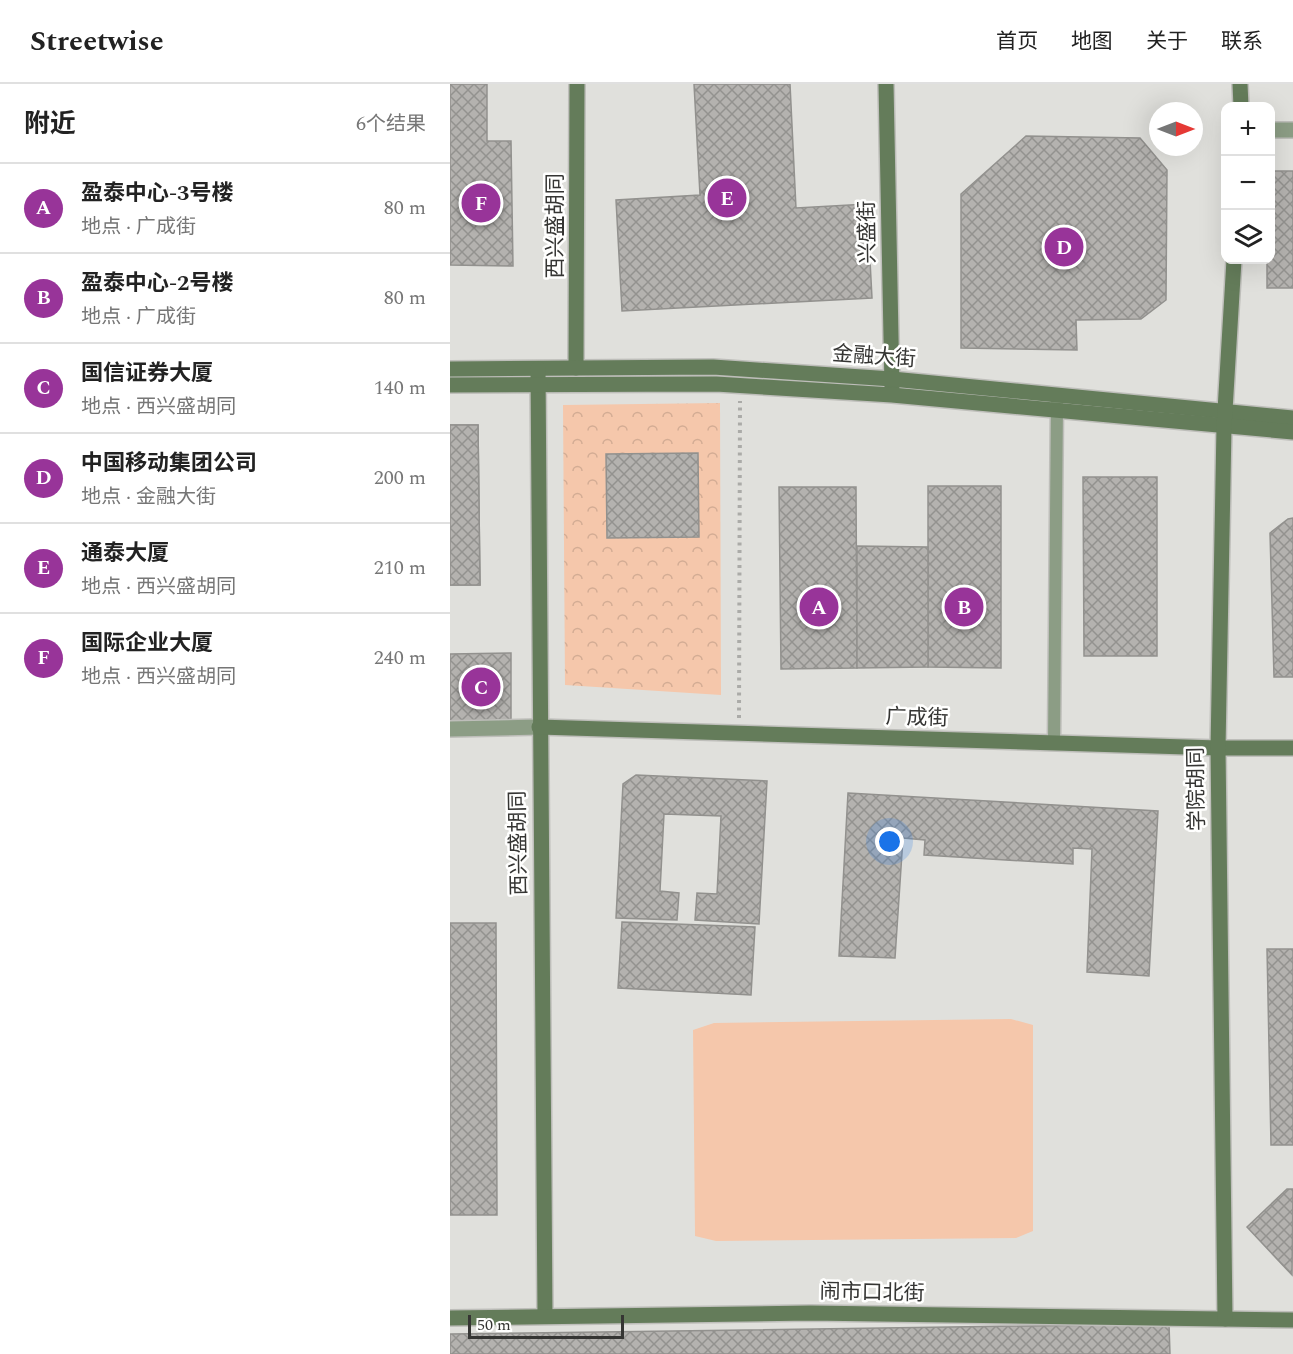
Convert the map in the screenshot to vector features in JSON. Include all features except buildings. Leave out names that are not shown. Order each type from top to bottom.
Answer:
[{"type":"main road","name":"西兴盛胡同","points":[[576,368],[578,84]]},
{"type":"main road","name":"兴盛街","points":[[886,84],[892,387]]},
{"type":"main road","points":[[1240,84],[1241,102]]},
{"type":"main road","name":"学院胡同","points":[[1225,1319],[1218,748],[1224,420],[1234,264]]},
{"type":"main road","name":"金融大街","points":[[450,369],[713,367],[892,387],[1057,396],[1293,432]]},
{"type":"main road","name":"西兴盛胡同","points":[[538,369],[545,1316]]},
{"type":"main road","points":[[450,385],[892,387],[1057,412],[1224,420]]},
{"type":"main road","name":"金融大街","points":[[1224,420],[1293,418]]},
{"type":"main road","name":"广成街","points":[[539,727],[1218,748],[1293,748]]},
{"type":"main road","name":"闹市口北街","points":[[450,1318],[810,1313],[1293,1320]]},
{"type":"street","points":[[1275,130],[1293,130]]},
{"type":"street","points":[[450,729],[539,727]]},
{"type":"lane","points":[[1054,743],[1057,396]]},
{"type":"path","points":[[739,734],[740,386]]},
{"type":"green space","points":[[720,403],[721,695],[565,685],[563,405]]},
{"type":"green space","points":[[1011,1019],[1033,1025],[1033,1231],[1016,1238],[716,1241],[695,1236],[693,1030],[714,1023]]},
{"type":"place","name":"通泰大厦","points":[[727,198]]},
{"type":"place","name":"国际企业大厦","points":[[481,203]]},
{"type":"place","name":"中国移动集团公司","points":[[1064,247]]},
{"type":"place","name":"盈泰中心-3号楼","points":[[819,607]]},
{"type":"place","name":"盈泰中心-2号楼","points":[[964,607]]},
{"type":"place","name":"国信证券大厦","points":[[481,687]]}]
